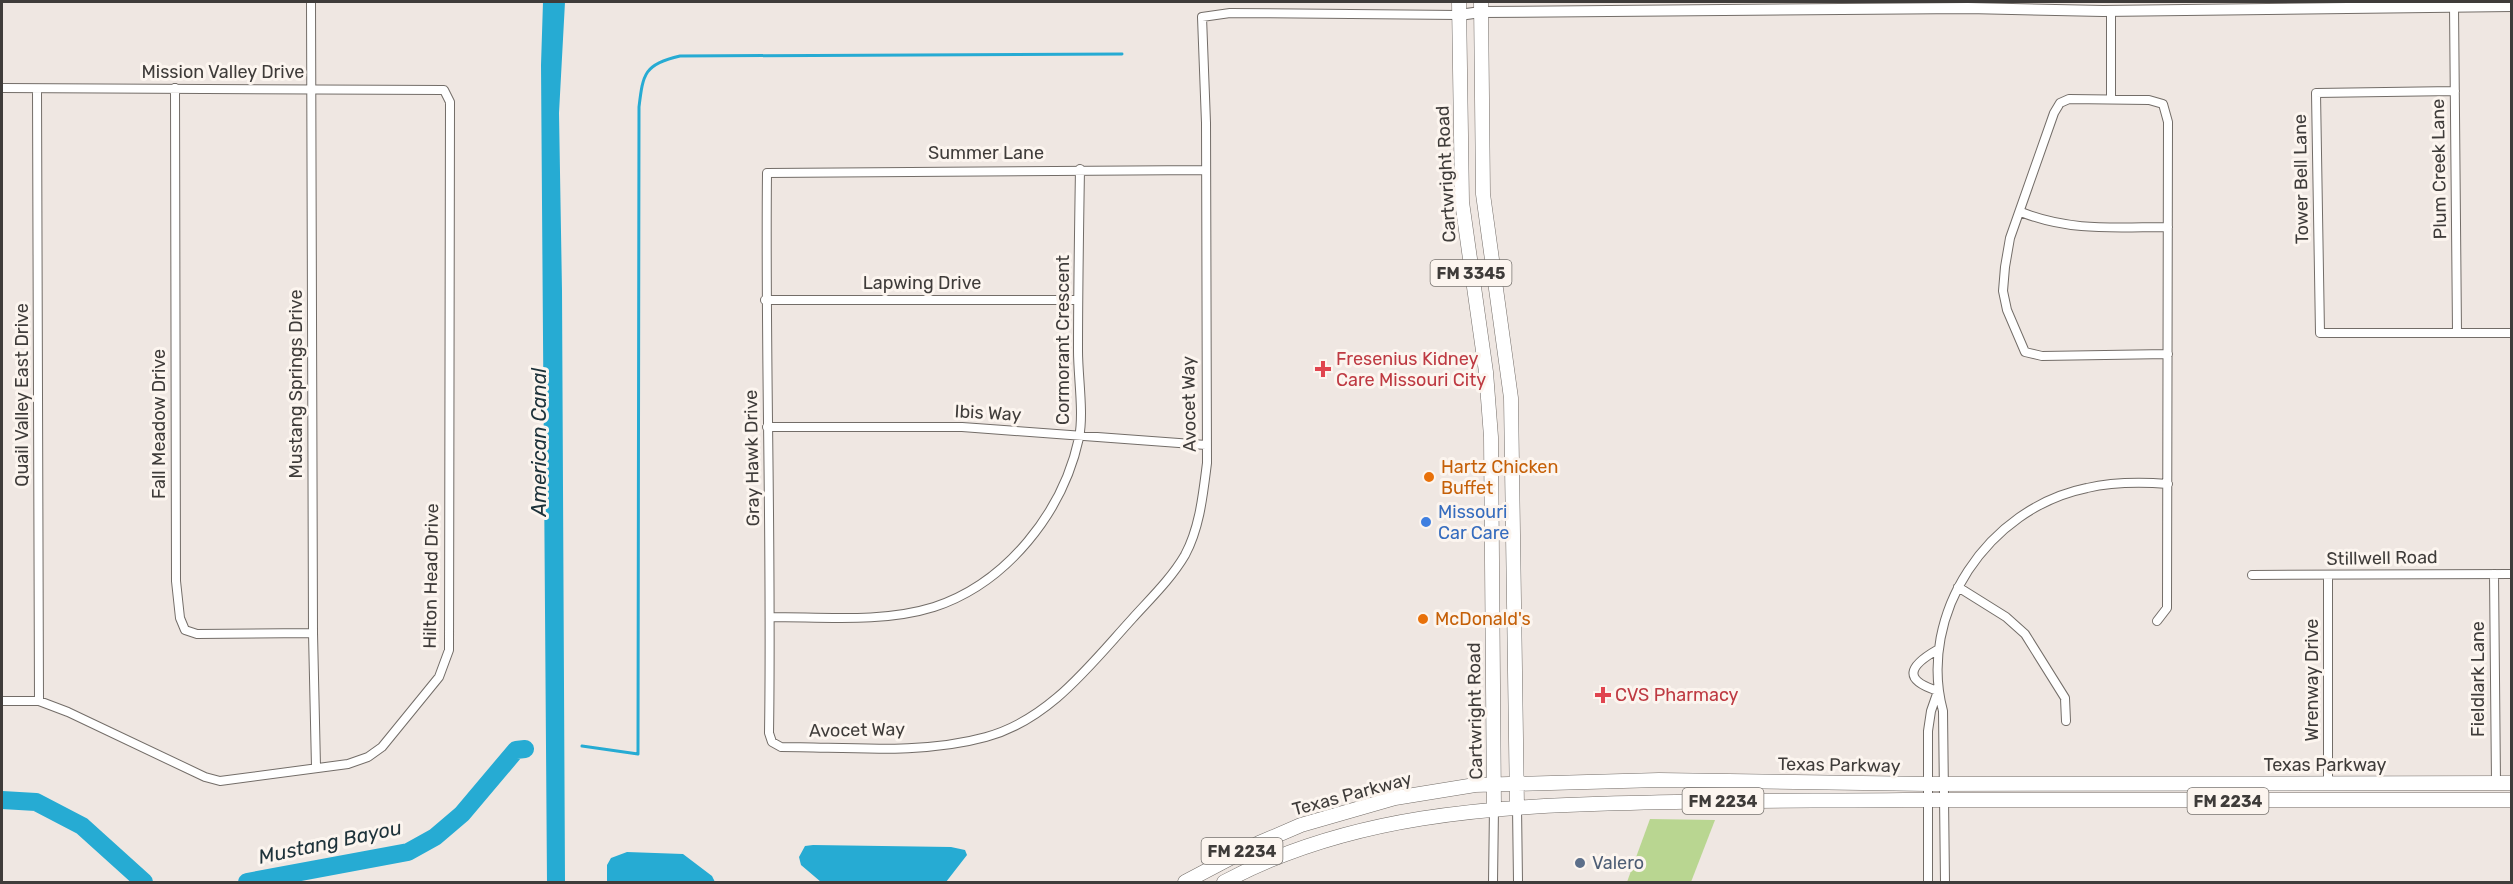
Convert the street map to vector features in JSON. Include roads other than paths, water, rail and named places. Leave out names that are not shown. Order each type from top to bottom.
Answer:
[{"type":"main road","name":"Cartwright Road","points":[[1481,7],[1484,194],[1489,250],[1507,360],[1512,435],[1517,807]]},
{"type":"main road","name":"Cartwright Road","points":[[1459,8],[1461,180],[1468,254],[1484,352],[1491,437],[1494,808]]},
{"type":"main road","points":[[1468,254],[1489,250]]},
{"type":"main road","points":[[1491,437],[1512,435]]},
{"type":"main road","points":[[1492,569],[1514,567]]},
{"type":"main road","name":"Texas Parkway","points":[[1185,882],[1277,834],[1347,810],[1414,794],[1494,784],[1659,780],[1929,784],[2511,783]]},
{"type":"main road","name":"Texas Parkway","points":[[1224,882],[1291,852],[1358,833],[1439,815],[1494,808],[1685,801],[2511,800]]},
{"type":"street","name":"Mustang Springs Drive","points":[[311,2],[313,633],[316,767]]},
{"type":"street","points":[[1459,8],[1968,5],[2111,11],[2328,4],[2511,6]]},
{"type":"street","name":"Plum Creek Lane","points":[[2454,6],[2457,332]]},
{"type":"street","name":"Avocet Way","points":[[772,742],[781,747],[950,744],[987,737],[1020,723],[1052,703],[1070,687],[1166,581],[1185,555],[1200,514],[1206,445],[1206,170],[1202,17],[1230,13],[1459,8]]},
{"type":"street","points":[[2111,11],[2111,99]]},
{"type":"street","name":"Mission Valley Drive","points":[[2,88],[444,90]]},
{"type":"street","name":"Fall Meadow Drive","points":[[175,88],[176,581],[180,618],[185,630],[196,634],[313,633]]},
{"type":"street","name":"Quail Valley East Drive","points":[[37,89],[39,700]]},
{"type":"street","name":"Hilton Head Drive","points":[[2,701],[39,700],[213,779],[220,780],[348,764],[368,757],[382,747],[439,677],[449,650],[450,102],[444,90]]},
{"type":"street","name":"Tower Bell Lane","points":[[2455,91],[2316,93],[2320,333],[2457,332]]},
{"type":"street","points":[[2157,621],[2167,608],[2168,484],[2168,354],[2168,227],[2168,122],[2163,104],[2149,100],[2069,99],[2060,103],[2054,113],[2010,238],[2003,291],[2007,310],[2025,352],[2042,356],[2168,354]]},
{"type":"street","name":"Summer Lane","points":[[767,173],[1080,169],[1206,170]]},
{"type":"street","name":"Cormorant Crescent","points":[[771,617],[904,614],[934,607],[966,593],[1012,560],[1029,540],[1064,483],[1080,435],[1078,300],[1080,169]]},
{"type":"street","name":"Gray Hawk Drive","points":[[767,173],[765,300],[771,617],[769,733],[772,742]]},
{"type":"street","points":[[2021,212],[2048,223],[2075,226],[2168,227]]},
{"type":"street","name":"Lapwing Drive","points":[[765,300],[1078,300]]},
{"type":"street","points":[[2457,332],[2511,333]]},
{"type":"street","name":"Ibis Way","points":[[767,427],[962,427],[1206,445]]},
{"type":"street","points":[[1945,882],[1943,711],[1938,691],[1937,651],[1946,615],[1958,587],[1988,544],[2000,532],[2029,511],[2085,488],[2120,483],[2168,484]]},
{"type":"street","name":"Fieldlark Lane","points":[[2494,574],[2496,783]]},
{"type":"street","name":"Stillwell Road","points":[[2252,575],[2511,574]]},
{"type":"street","name":"Wrenway Drive","points":[[2328,576],[2328,783]]},
{"type":"street","points":[[1958,587],[2006,617],[2025,634],[2065,698],[2066,721]]},
{"type":"street","points":[[1937,651],[1920,660],[1914,672],[1916,680],[1921,685],[1938,691]]},
{"type":"street","points":[[1928,882],[1928,731],[1930,711],[1938,691]]},
{"type":"street","name":"Cartwright Road","points":[[1517,807],[1518,882]]},
{"type":"street","name":"Cartwright Road","points":[[1493,882],[1494,808]]},
{"type":"water","name":"American Canal","points":[[543,2],[565,2],[559,113],[565,882],[547,882],[541,65]]},
{"type":"water","points":[[805,846],[951,847],[965,850],[967,855],[946,882],[821,882],[801,865],[799,857]]},
{"type":"water","points":[[627,852],[683,854],[712,876],[715,882],[607,882],[607,865],[611,858]]},
{"type":"waterway","points":[[582,746],[638,754],[639,107],[644,78],[648,72],[659,63],[680,56],[1122,54]]},
{"type":"waterway","name":"Mustang Bayou","points":[[247,882],[408,852],[435,837],[462,814],[516,750],[525,749]]},
{"type":"waterway","name":"Mustang Bayou","points":[[2,800],[36,802],[82,826],[144,882]]},
{"type":"place","name":"Fresenius Kidney Care Missouri City","points":[[1323,369]]},
{"type":"place","name":"Hartz Chicken Buffet","points":[[1429,477]]},
{"type":"place","name":"Missouri Car Care","points":[[1426,522]]},
{"type":"place","name":"McDonald's","points":[[1423,619]]},
{"type":"place","name":"CVS Pharmacy","points":[[1603,695]]},
{"type":"place","name":"Valero","points":[[1580,863]]}]
